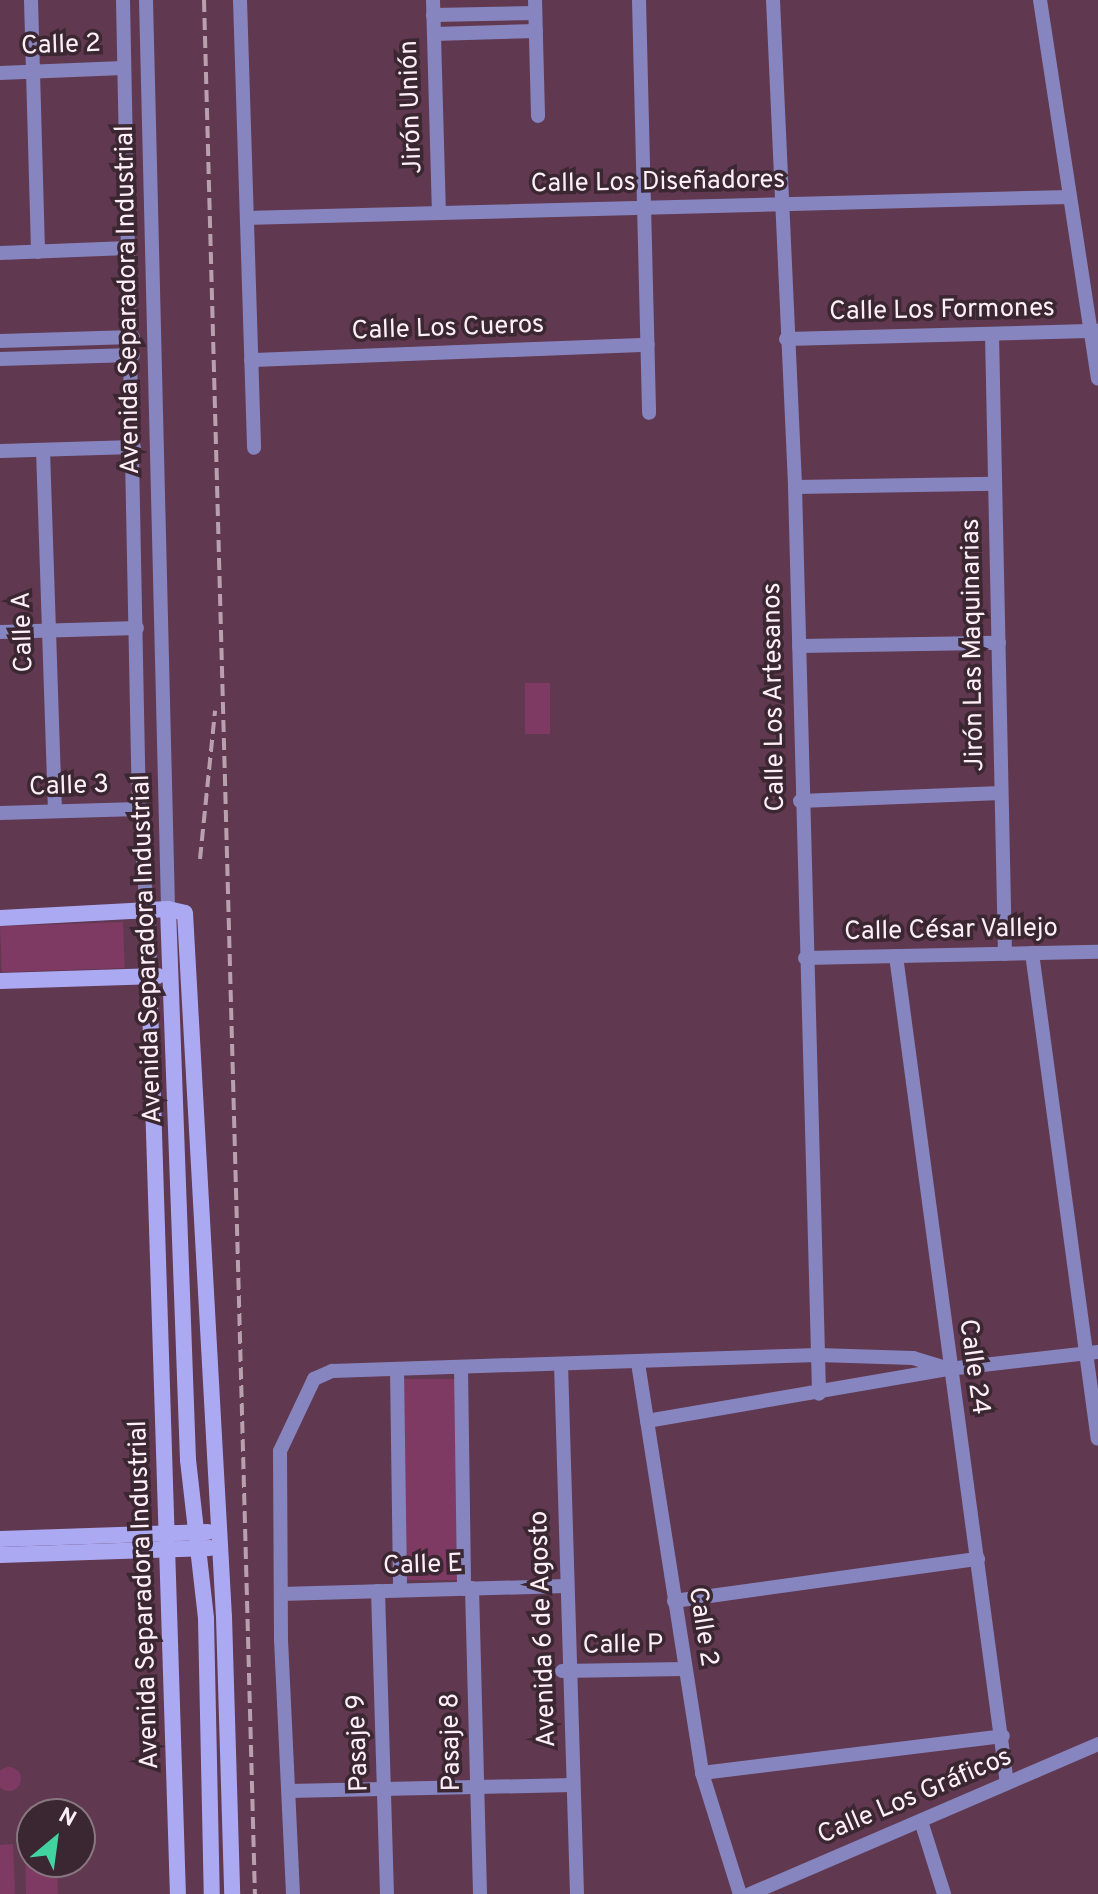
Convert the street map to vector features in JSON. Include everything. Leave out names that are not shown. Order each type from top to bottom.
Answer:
[{"type":"main road","points":[[0,918],[168,909]]},
{"type":"main road","name":"Avenida Separadora Industrial","points":[[212,1894],[200,1540],[188,1460],[168,909],[185,913],[218,1540],[232,1894]]},
{"type":"main road","name":"Avenida Separadora Industrial","points":[[147,910],[178,1894]]},
{"type":"main road","points":[[0,981],[189,976]]},
{"type":"main road","points":[[0,1539],[24,1546],[218,1540]]},
{"type":"main road","points":[[0,1555],[24,1546]]},
{"type":"street","points":[[31,0],[38,252]]},
{"type":"street","name":"Avenida Separadora Industrial","points":[[123,0],[133,337],[139,809],[147,910]]},
{"type":"street","name":"Avenida Separadora Industrial","points":[[146,0],[168,909]]},
{"type":"street","points":[[240,0],[254,448]]},
{"type":"street","points":[[639,0],[649,413]]},
{"type":"street","name":"Calle Los Artesanos","points":[[773,0],[795,487],[800,801],[819,1394]]},
{"type":"street","points":[[1040,0],[1069,197],[1094,331],[1098,379]]},
{"type":"street","points":[[433,8],[535,7],[538,116]]},
{"type":"street","name":"Jirón Unión","points":[[433,8],[439,213]]},
{"type":"street","points":[[434,34],[536,31]]},
{"type":"street","name":"Calle 2","points":[[0,73],[123,68]]},
{"type":"street","name":"Calle Los Diseñadores","points":[[248,218],[1069,197]]},
{"type":"street","points":[[0,253],[128,248]]},
{"type":"street","name":"Calle Los Formones","points":[[786,339],[1094,331]]},
{"type":"street","name":"Jirón Las Maquinarias","points":[[992,334],[1005,954]]},
{"type":"street","points":[[0,341],[133,337]]},
{"type":"street","name":"Calle Los Cueros","points":[[251,360],[648,345]]},
{"type":"street","points":[[0,359],[133,355]]},
{"type":"street","points":[[0,451],[134,447]]},
{"type":"street","name":"Calle A","points":[[43,450],[55,811]]},
{"type":"street","points":[[795,487],[995,484]]},
{"type":"street","points":[[0,632],[137,628]]},
{"type":"street","points":[[799,646],[999,643]]},
{"type":"street","points":[[800,801],[1001,793]]},
{"type":"street","name":"Calle 3","points":[[0,813],[139,809]]},
{"type":"street","name":"Calle César Vallejo","points":[[805,958],[1098,952]]},
{"type":"street","points":[[1032,953],[1092,1353],[1098,1439]]},
{"type":"street","name":"Calle 24","points":[[896,956],[948,1369],[978,1559],[1007,1783]]},
{"type":"street","points":[[647,1421],[819,1394],[948,1369],[1092,1353]]},
{"type":"street","points":[[293,1894],[281,1594],[280,1451],[305,1391],[322,1374],[818,1355],[913,1358],[948,1369]]},
{"type":"street","name":"Calle 2","points":[[638,1363],[702,1773],[740,1894]]},
{"type":"street","name":"Avenida 6 de Agosto","points":[[556,1364],[569,1785],[569,1894]]},
{"type":"street","name":"Pasaje 8","points":[[461,1367],[480,1894]]},
{"type":"street","points":[[397,1369],[400,1590]]},
{"type":"street","points":[[674,1601],[978,1559]]},
{"type":"street","name":"Calle E","points":[[281,1594],[563,1586]]},
{"type":"street","name":"Pasaje 9","points":[[378,1591],[387,1894]]},
{"type":"street","name":"Calle P","points":[[566,1671],[684,1669]]},
{"type":"street","points":[[702,1773],[1003,1736]]},
{"type":"street","name":"Calle Los Gráficos","points":[[750,1894],[1098,1744]]},
{"type":"street","points":[[289,1791],[569,1785]]},
{"type":"street","name":"Avenida 6 de Agosto","points":[[569,1785],[577,1894]]},
{"type":"street","points":[[921,1821],[944,1894]]},
{"type":"shaded area","points":[[525,683],[550,683],[550,734],[525,734]]},
{"type":"shaded area","points":[[123,922],[125,968],[2,972],[0,926]]},
{"type":"shaded area","points":[[403,1379],[457,1379],[457,1580],[403,1580]]},
{"type":"shaded area","points":[[9,1767],[18,1770],[21,1779],[18,1788],[9,1791],[0,1788],[-3,1779],[0,1770]]},
{"type":"shaded area","points":[[13,1844],[15,1894],[0,1894],[0,1845]]},
{"type":"shaded area","points":[[26,1878],[58,1878],[58,1894],[26,1894]]},
{"type":"railway","points":[[204,0],[255,1894]]},
{"type":"railway","points":[[200,859],[215,711]]}]
